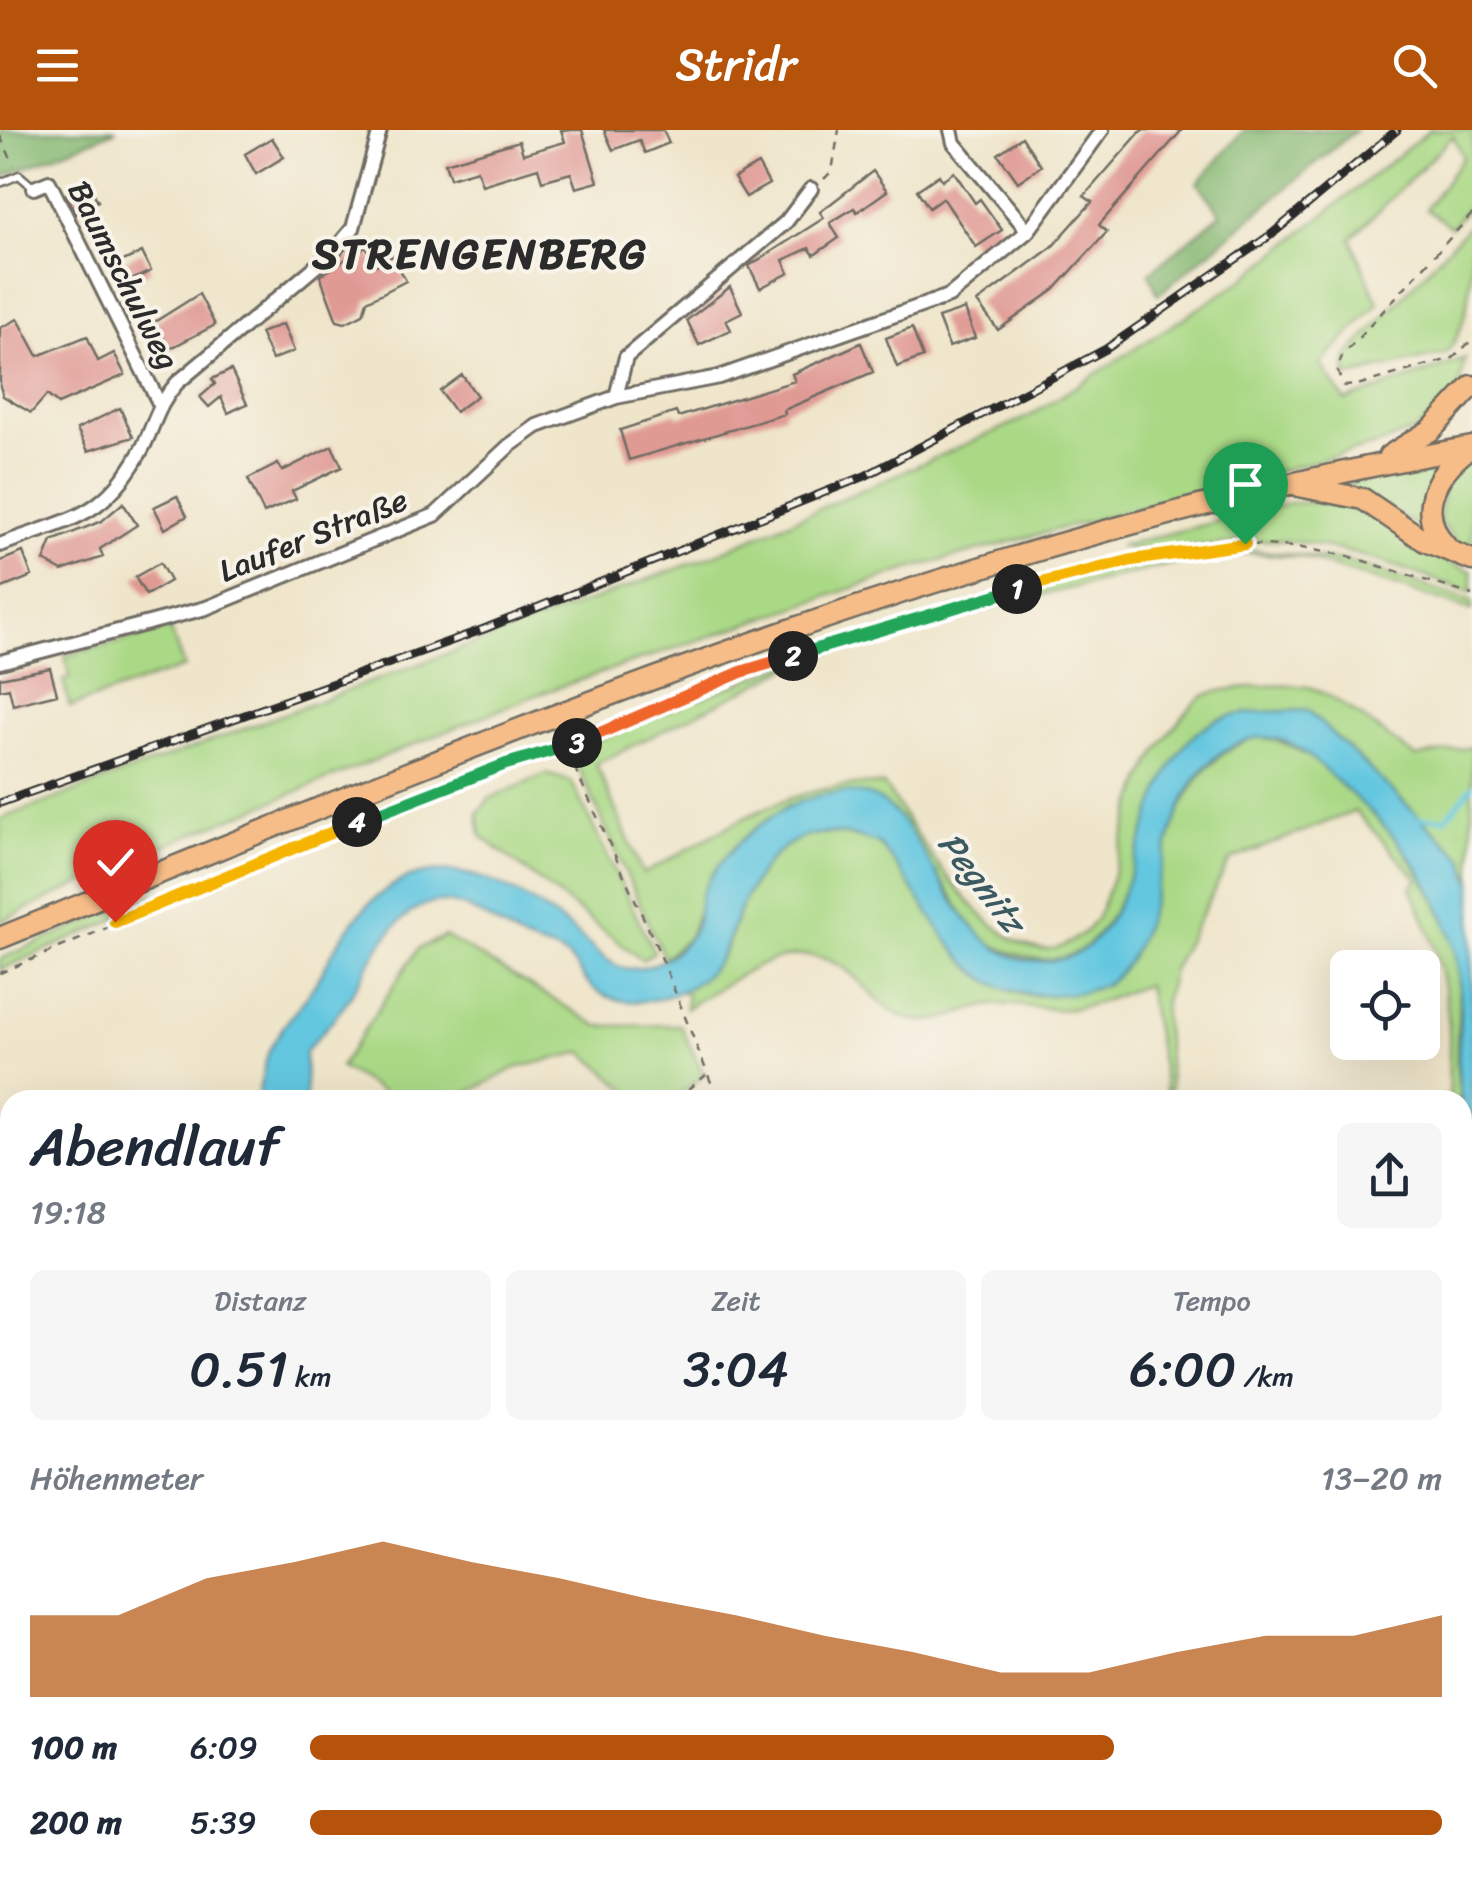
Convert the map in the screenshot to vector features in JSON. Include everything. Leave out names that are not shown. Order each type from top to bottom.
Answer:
[{"type":"main road","points":[[1374,465],[1431,430],[1472,386]]},
{"type":"main road","points":[[0,938],[464,749],[776,634],[1095,532],[1282,484],[1471,447]]},
{"type":"main road","points":[[1462,557],[1432,525],[1432,492],[1449,464],[1471,447]]},
{"type":"main road","points":[[1282,484],[1363,498],[1462,557]]},
{"type":"street","points":[[0,545],[82,517],[97,507],[120,482],[145,443],[159,403],[204,356],[332,252],[352,228],[380,130]]},
{"type":"street","points":[[951,130],[954,143],[1028,231]]},
{"type":"street","name":"Laufer Straße","points":[[0,662],[206,608],[435,515],[509,446],[537,426],[616,397],[720,376],[910,313],[948,296],[1028,231],[1102,130]]},
{"type":"street","name":"Baumschulweg","points":[[34,188],[48,182],[159,403]]},
{"type":"street","points":[[616,397],[626,357],[786,222],[811,189]]},
{"type":"lane","points":[[0,183],[19,175],[34,188]]},
{"type":"path","points":[[811,189],[832,171],[838,130]]},
{"type":"path","points":[[0,136],[19,175]]},
{"type":"path","points":[[1472,214],[1342,356],[1337,371],[1344,386],[1357,384],[1453,358],[1472,340]]},
{"type":"path","points":[[0,973],[342,828],[506,764],[563,749],[741,672],[935,610],[1132,560],[1245,544],[1348,556],[1472,595]]},
{"type":"path","points":[[561,738],[660,954],[714,1090]]},
{"type":"path","points":[[688,1090],[708,1074]]},
{"type":"green space","points":[[0,130],[117,130],[0,178]]},
{"type":"green space","points":[[1244,130],[1356,130],[1158,295],[1149,273],[1221,214],[1198,183]]},
{"type":"green space","points":[[1430,130],[1472,130],[1472,203],[1451,227],[1426,209],[1463,157],[1453,136],[1351,238],[1378,303],[1321,364],[1345,401],[1465,359],[1459,390],[1418,429],[1380,444],[909,569],[536,695],[145,853],[0,922],[0,819],[714,555],[1028,417],[1240,282]]},
{"type":"green space","points":[[1472,222],[1466,311],[1446,353],[1346,377],[1347,357]]},
{"type":"green space","points":[[1472,461],[1472,551],[1462,548],[1440,523],[1445,486],[1454,473]]},
{"type":"green space","points":[[1429,467],[1433,471],[1426,530],[1348,486],[1348,482]]},
{"type":"green space","points":[[1330,502],[1368,515],[1435,555],[1472,571],[1472,592],[1374,559],[1297,542],[1253,541],[1157,550],[1119,546],[1290,503]]},
{"type":"green space","points":[[1245,549],[1346,561],[1472,601],[1472,610],[1302,557],[1248,553],[1193,559],[907,627],[805,660],[596,764],[643,874],[729,826],[788,799],[850,785],[884,785],[937,863],[988,920],[1015,940],[1041,949],[1067,944],[1086,931],[1096,918],[1139,789],[1163,742],[1191,707],[1202,697],[1223,690],[1284,686],[1318,690],[1416,757],[1472,747],[1472,885],[1464,859],[1307,710],[1254,713],[1214,722],[1180,753],[1162,788],[1114,910],[1093,940],[1064,957],[1019,955],[979,935],[892,810],[787,806],[740,842],[697,913],[689,937],[664,958],[571,751],[733,685],[901,625],[1073,578]]},
{"type":"green space","points":[[170,629],[184,667],[70,707],[63,680],[70,677],[65,656]]},
{"type":"green space","points":[[1256,737],[1286,744],[1318,762],[1380,819],[1430,889],[1456,954],[1459,1090],[1449,1090],[1449,1030],[1440,950],[1435,950],[1411,888],[1418,879],[1355,811],[1230,860],[1172,970],[1163,1011],[1171,1089],[1166,1090],[1147,985],[1078,1008],[991,1005],[921,1021],[894,1012],[835,963],[813,956],[791,956],[748,971],[686,1008],[687,995],[681,992],[709,972],[722,956],[739,912],[763,869],[792,842],[830,833],[879,844],[948,939],[990,981],[1015,993],[1041,995],[1115,977],[1131,946],[1181,807],[1200,777],[1224,753]]},
{"type":"green space","points":[[546,774],[571,781],[654,952],[642,960],[481,836],[478,813],[489,799]]},
{"type":"green space","points":[[154,893],[158,901],[0,970],[0,959]]},
{"type":"green space","points":[[445,936],[599,1026],[680,1025],[704,1075],[685,1090],[627,1090],[583,1052],[515,1068],[474,1090],[379,1090],[340,1067],[418,949]]},
{"type":"water","points":[[1307,710],[1464,859],[1472,885],[1472,1090],[1460,1090],[1456,958],[1448,928],[1422,874],[1362,803],[1303,752],[1286,742],[1267,738],[1247,740],[1216,756],[1194,781],[1179,813],[1134,950],[1116,976],[1094,989],[1036,995],[987,980],[957,952],[879,844],[828,833],[807,836],[772,858],[746,896],[724,949],[707,974],[683,990],[653,1000],[607,996],[594,989],[564,955],[522,939],[472,910],[445,902],[418,908],[394,927],[345,1004],[305,1051],[306,1090],[259,1090],[275,1039],[346,932],[372,902],[399,882],[429,872],[460,873],[494,882],[570,928],[606,960],[639,969],[665,959],[689,938],[696,925],[701,895],[712,874],[747,835],[792,806],[840,792],[864,794],[888,806],[909,829],[968,921],[993,945],[1024,959],[1061,959],[1089,945],[1110,919],[1170,769],[1190,739],[1217,720],[1250,713]]},
{"type":"building","points":[[561,130],[582,130],[598,182],[576,188],[571,173],[542,181],[538,168],[482,185],[477,170],[450,178],[445,163],[519,141],[523,154],[565,142]]},
{"type":"building","points":[[604,130],[663,130],[669,143],[645,153],[639,140],[613,150]]},
{"type":"building","points":[[1142,130],[1182,130],[1099,225],[1107,232],[1054,290],[998,330],[977,302],[1052,247],[1092,202],[1084,196]]},
{"type":"building","points":[[1022,137],[1041,166],[1018,182],[998,154]]},
{"type":"building","points":[[272,138],[284,157],[256,174],[245,154]]},
{"type":"building","points":[[758,164],[769,184],[746,197],[734,178]]},
{"type":"building","points":[[873,171],[887,191],[857,212],[854,208],[830,223],[839,238],[814,255],[809,248],[783,260],[789,273],[760,288],[749,266],[824,218],[820,212]]},
{"type":"building","points":[[954,172],[975,203],[980,199],[1002,230],[976,247],[943,198],[929,208],[917,190],[939,175],[942,180]]},
{"type":"building","points":[[87,182],[98,201],[76,214],[66,194]]},
{"type":"building","points":[[366,246],[376,265],[393,256],[406,281],[367,301],[363,314],[345,323],[337,321],[320,276]]},
{"type":"building","points":[[142,252],[151,271],[128,282],[119,263]]},
{"type":"building","points":[[730,287],[742,312],[726,320],[731,330],[699,345],[687,320]]},
{"type":"building","points":[[199,294],[215,325],[169,349],[163,337],[153,342],[145,328]]},
{"type":"building","points":[[965,309],[975,338],[949,347],[938,318]]},
{"type":"building","points":[[18,319],[38,356],[87,336],[98,361],[114,353],[125,375],[58,404],[47,395],[31,413],[3,396],[0,386],[0,328]]},
{"type":"building","points":[[283,324],[294,351],[272,360],[260,333]]},
{"type":"building","points":[[912,328],[923,357],[897,367],[886,338]]},
{"type":"building","points":[[861,343],[873,372],[784,410],[785,414],[629,460],[620,430],[676,412],[678,417],[795,381],[792,374]]},
{"type":"building","points":[[231,370],[247,404],[228,413],[221,397],[209,407],[200,397],[215,384],[212,379]]},
{"type":"building","points":[[462,375],[477,396],[455,412],[440,391]]},
{"type":"building","points":[[120,408],[133,437],[88,451],[77,429]]},
{"type":"building","points":[[332,446],[342,467],[292,491],[296,499],[264,513],[248,479],[278,464],[282,471]]},
{"type":"building","points":[[177,496],[187,516],[165,529],[154,507]]},
{"type":"building","points":[[123,503],[137,525],[100,549],[103,557],[62,571],[44,561],[52,541],[102,521]]},
{"type":"building","points":[[23,552],[32,576],[0,589],[0,561]]},
{"type":"building","points":[[160,563],[170,581],[146,595],[135,577]]},
{"type":"building","points":[[50,668],[57,694],[13,705],[9,688],[0,690],[0,678]]},
{"type":"waterway","points":[[1420,818],[1446,818],[1472,786]]},
{"type":"railway","points":[[0,803],[484,629],[865,476],[1106,349],[1272,234],[1397,130]]},
{"type":"district","name":"STRENGENBERG","points":[[480,253]]},
{"type":"route","points":[[115,922],[506,764],[563,749],[741,672],[935,610],[1132,560],[1245,544]]},
{"type":"water label","name":"Pegnitz","points":[[982,882]]}]
